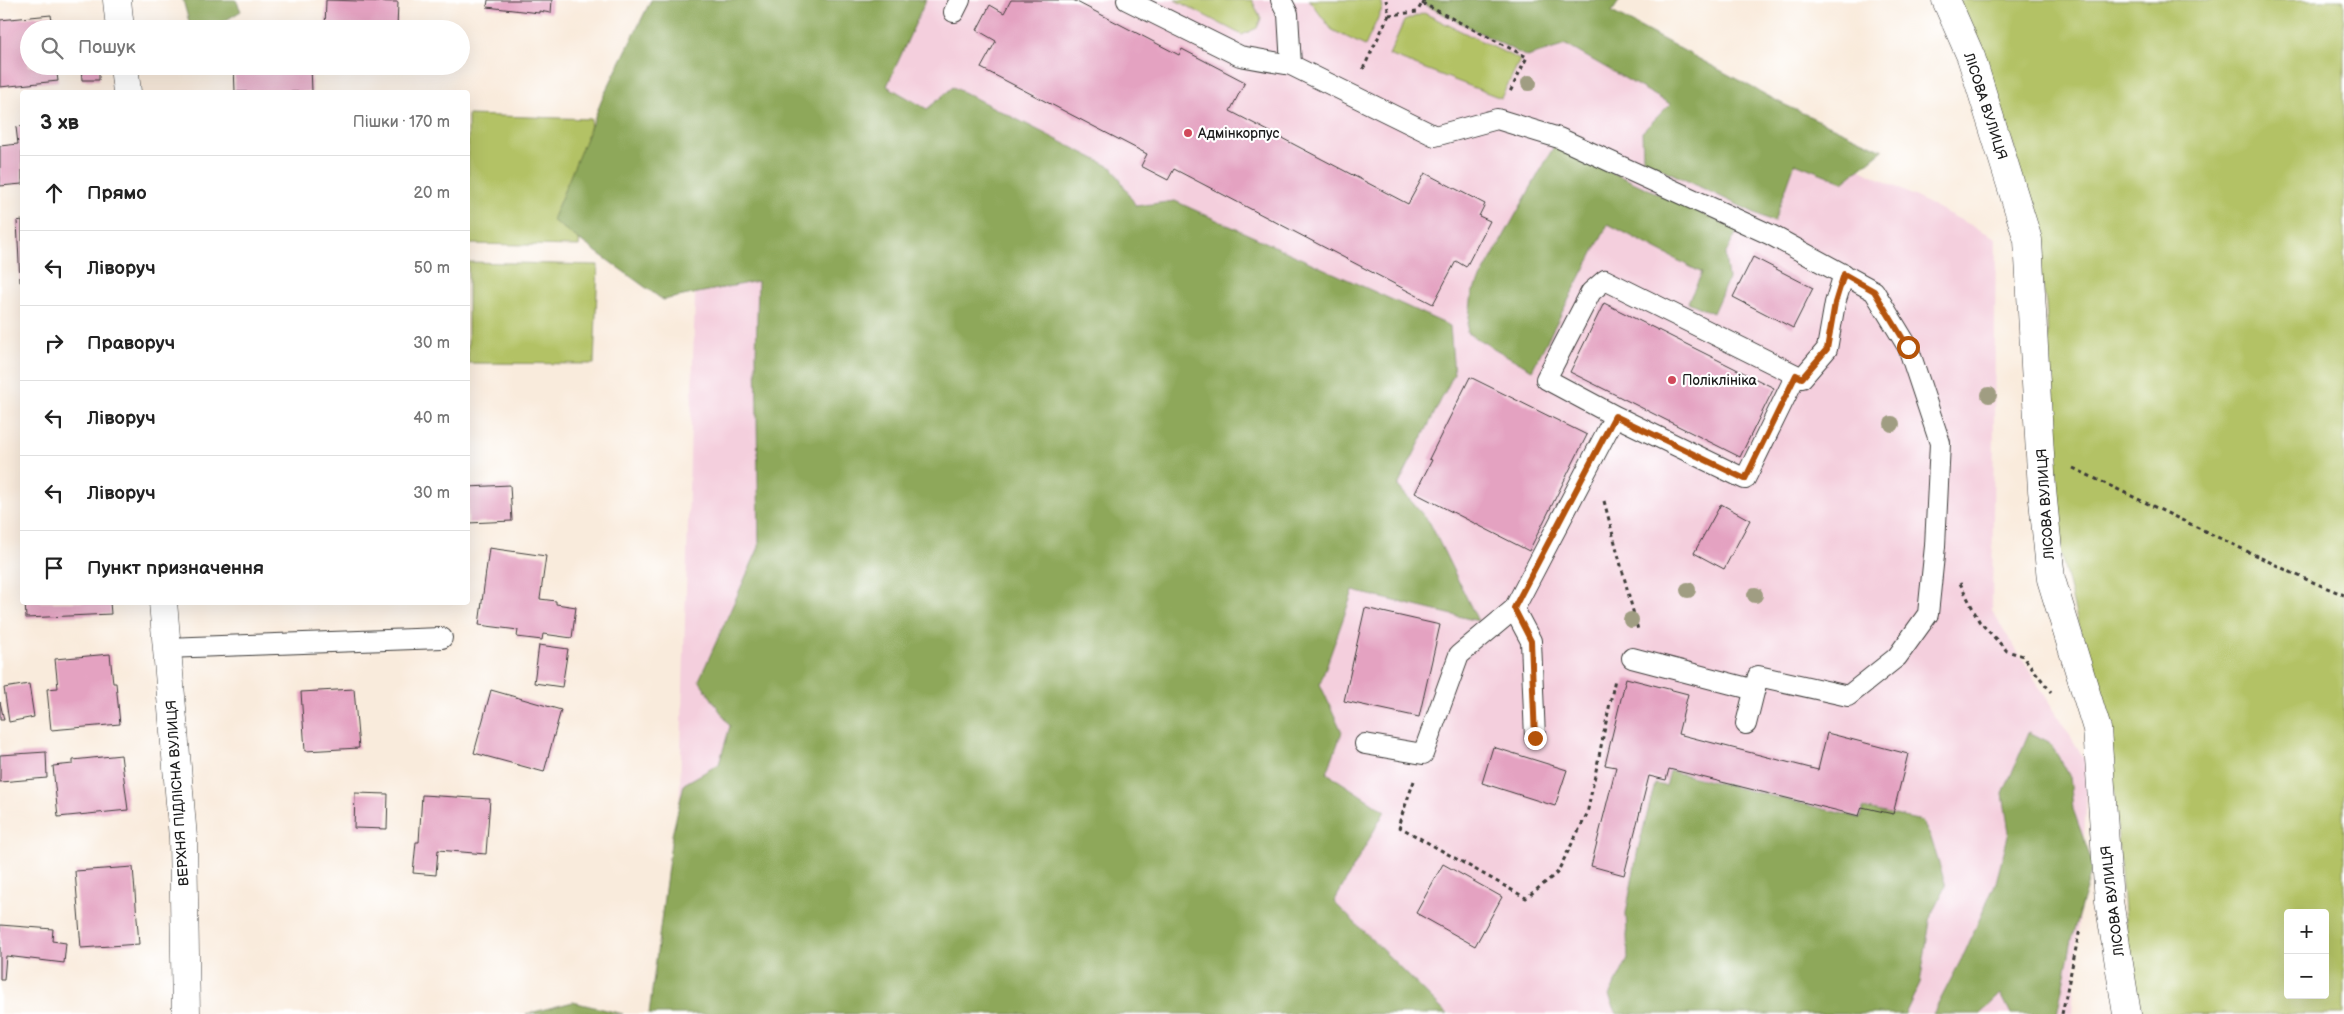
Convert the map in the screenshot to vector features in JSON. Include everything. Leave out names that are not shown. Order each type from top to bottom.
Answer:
[{"type":"street","points":[[117,0],[119,20]]},
{"type":"street","name":"ЛІСОВА ВУЛИЦЯ","points":[[1946,0],[1971,57],[2028,240],[2041,460],[2051,580],[2097,730],[2109,901],[2127,1014]]},
{"type":"street","points":[[125,75],[127,90]]},
{"type":"street","name":"ВЕРХНЯ ПІДЛІСНА ВУЛИЦЯ","points":[[164,605],[166,648],[183,838],[186,1014]]},
{"type":"lane","points":[[1127,0],[1240,56],[1291,65],[1434,136],[1497,119],[1559,138],[1771,235],[1874,291],[1908,347],[1940,443],[1934,550],[1928,614],[1897,657],[1848,696],[1758,676],[1746,724]]},
{"type":"lane","points":[[1281,0],[1288,14],[1291,65]]},
{"type":"lane","points":[[1796,375],[1745,479],[1615,416],[1546,379],[1591,292],[1606,280],[1796,375],[1802,378],[1827,349],[1835,303],[1844,274]]},
{"type":"lane","points":[[1365,744],[1423,754],[1460,655],[1514,608],[1615,416]]},
{"type":"lane","points":[[1514,608],[1531,641],[1535,738]]},
{"type":"lane","points":[[166,648],[442,638]]},
{"type":"lane","points":[[1639,659],[1755,690]]},
{"type":"path","points":[[1350,95],[1390,15],[1386,0]]},
{"type":"path","points":[[1390,15],[1417,12],[1423,2],[1527,57],[1497,119]]},
{"type":"path","points":[[1423,754],[1398,826],[1526,898],[1557,873],[1586,814],[1617,671],[1639,659],[1593,459]]},
{"type":"path","points":[[2041,460],[2060,461],[2303,578],[2344,595]]},
{"type":"path","points":[[1934,550],[1952,568],[1979,621],[2007,651],[2023,656],[2057,700]]},
{"type":"shaded area","points":[[704,0],[1530,0],[1996,238],[1992,611],[2089,766],[2072,1014],[673,1014]]},
{"type":"green space","points":[[183,0],[236,0],[241,11],[226,20],[189,20]]},
{"type":"green space","points":[[651,0],[926,0],[887,86],[927,109],[953,87],[1113,168],[1136,206],[1175,201],[1450,326],[1454,374],[1398,486],[1430,523],[1478,621],[1353,591],[1320,684],[1342,732],[1327,773],[1385,811],[1334,902],[1447,1014],[649,1014],[672,835],[684,784],[719,764],[730,726],[699,680],[759,547],[756,355],[758,281],[663,300],[552,220],[603,97]]},
{"type":"green space","points":[[1175,0],[1252,0],[1261,19],[1257,28],[1242,35]]},
{"type":"green space","points":[[1309,0],[1381,0],[1383,7],[1365,46],[1332,30]]},
{"type":"green space","points":[[1424,0],[1620,0],[1612,12],[1783,104],[1883,150],[1843,182],[1795,163],[1774,222],[1643,160],[1642,132],[1670,104],[1566,45],[1527,57],[1422,3]]},
{"type":"green space","points":[[1956,0],[2344,0],[2344,1014],[2140,1014],[2129,969],[2111,757],[2059,546],[2046,303],[2014,148]]},
{"type":"green space","points":[[1424,13],[1520,60],[1501,98],[1389,55],[1404,21]]},
{"type":"green space","points":[[470,115],[591,119],[579,246],[470,244]]},
{"type":"green space","points":[[1554,146],[1738,230],[1725,255],[1728,279],[1713,313],[1688,302],[1702,273],[1608,224],[1532,370],[1467,333],[1472,293]]},
{"type":"green space","points":[[470,262],[598,265],[594,364],[470,363]]},
{"type":"green space","points":[[2029,732],[2049,742],[2070,775],[2073,809],[2093,865],[2074,930],[2057,1014],[2011,1014],[2001,994],[1980,1014],[1933,1014],[1965,952],[1996,882],[2009,832],[2003,794]]},
{"type":"green space","points":[[1670,771],[1860,818],[1863,808],[1922,821],[1931,838],[1946,886],[1931,915],[1920,983],[1905,1014],[1617,1014],[1609,996],[1628,959],[1626,913],[1638,849],[1655,784],[1666,786]]},
{"type":"green space","points":[[573,1002],[623,1014],[526,1014]]},
{"type":"building","points":[[326,0],[398,2],[397,20],[325,20]]},
{"type":"building","points":[[488,0],[552,0],[551,13],[487,7]]},
{"type":"building","name":"Адмінкорпус","points":[[1011,0],[1073,0],[1179,55],[1182,49],[1245,82],[1230,111],[1408,204],[1425,173],[1485,204],[1479,216],[1490,221],[1466,267],[1456,261],[1433,304],[1174,169],[1168,180],[1141,166],[1147,154],[981,68],[996,41],[977,30],[990,5],[1004,13]]},
{"type":"building","points":[[51,15],[52,20],[20,20],[20,75],[57,75],[58,81],[0,87],[0,20]]},
{"type":"building","points":[[82,75],[99,75],[99,80],[82,80]]},
{"type":"building","points":[[234,75],[311,75],[312,90],[235,90]]},
{"type":"building","points":[[20,126],[20,184],[0,186],[0,146],[18,144],[16,127]]},
{"type":"building","points":[[20,220],[20,282],[17,221]]},
{"type":"building","points":[[1753,257],[1813,288],[1793,328],[1733,297]]},
{"type":"building","name":"Поліклініка","points":[[1604,303],[1774,388],[1740,457],[1570,372]]},
{"type":"building","points":[[1470,377],[1587,435],[1529,551],[1415,493],[1432,460],[1429,459]]},
{"type":"building","points":[[510,485],[512,521],[470,523],[470,487]]},
{"type":"building","points":[[1721,504],[1750,520],[1724,569],[1694,553]]},
{"type":"building","points":[[489,548],[546,556],[540,599],[556,601],[556,604],[576,607],[572,638],[543,634],[542,640],[517,637],[518,630],[479,625]]},
{"type":"building","points":[[25,605],[110,605],[111,614],[26,618]]},
{"type":"building","points":[[1365,608],[1440,625],[1419,717],[1344,701]]},
{"type":"building","points":[[539,645],[568,649],[562,687],[534,683]]},
{"type":"building","points":[[110,654],[113,683],[116,683],[120,724],[51,730],[47,689],[58,688],[55,659]]},
{"type":"building","points":[[1626,678],[1688,694],[1678,734],[1818,770],[1827,733],[1908,754],[1893,814],[1862,807],[1859,816],[1669,769],[1666,780],[1649,776],[1624,875],[1591,866],[1616,767],[1605,765]]},
{"type":"building","points":[[29,684],[34,717],[9,722],[4,688]]},
{"type":"building","points":[[354,689],[359,748],[305,751],[301,692]]},
{"type":"building","points":[[491,690],[561,710],[544,772],[474,753]]},
{"type":"building","points":[[0,702],[4,720],[0,720]]},
{"type":"building","points":[[1493,747],[1567,770],[1555,806],[1482,783]]},
{"type":"building","points":[[46,752],[47,778],[0,782],[0,755]]},
{"type":"building","points":[[121,755],[128,810],[58,817],[53,766],[73,764],[73,760]]},
{"type":"building","points":[[355,793],[388,794],[387,829],[354,828]]},
{"type":"building","points":[[422,795],[490,799],[486,854],[438,850],[436,875],[413,873],[416,842],[419,842]]},
{"type":"building","points":[[1443,864],[1502,897],[1475,946],[1416,913]]},
{"type":"building","points":[[133,867],[139,944],[81,948],[75,871]]},
{"type":"building","points":[[0,925],[53,929],[52,941],[66,943],[64,963],[6,956],[4,980],[0,980]]},
{"type":"place","name":"Адмінкорпус","points":[[1188,133]]},
{"type":"place","name":"Поліклініка","points":[[1672,380]]},
{"type":"route","points":[[1535,738],[1531,641],[1514,608],[1615,416],[1745,479],[1796,375],[1802,378],[1827,349],[1835,303],[1844,274],[1874,291],[1908,347]]}]
